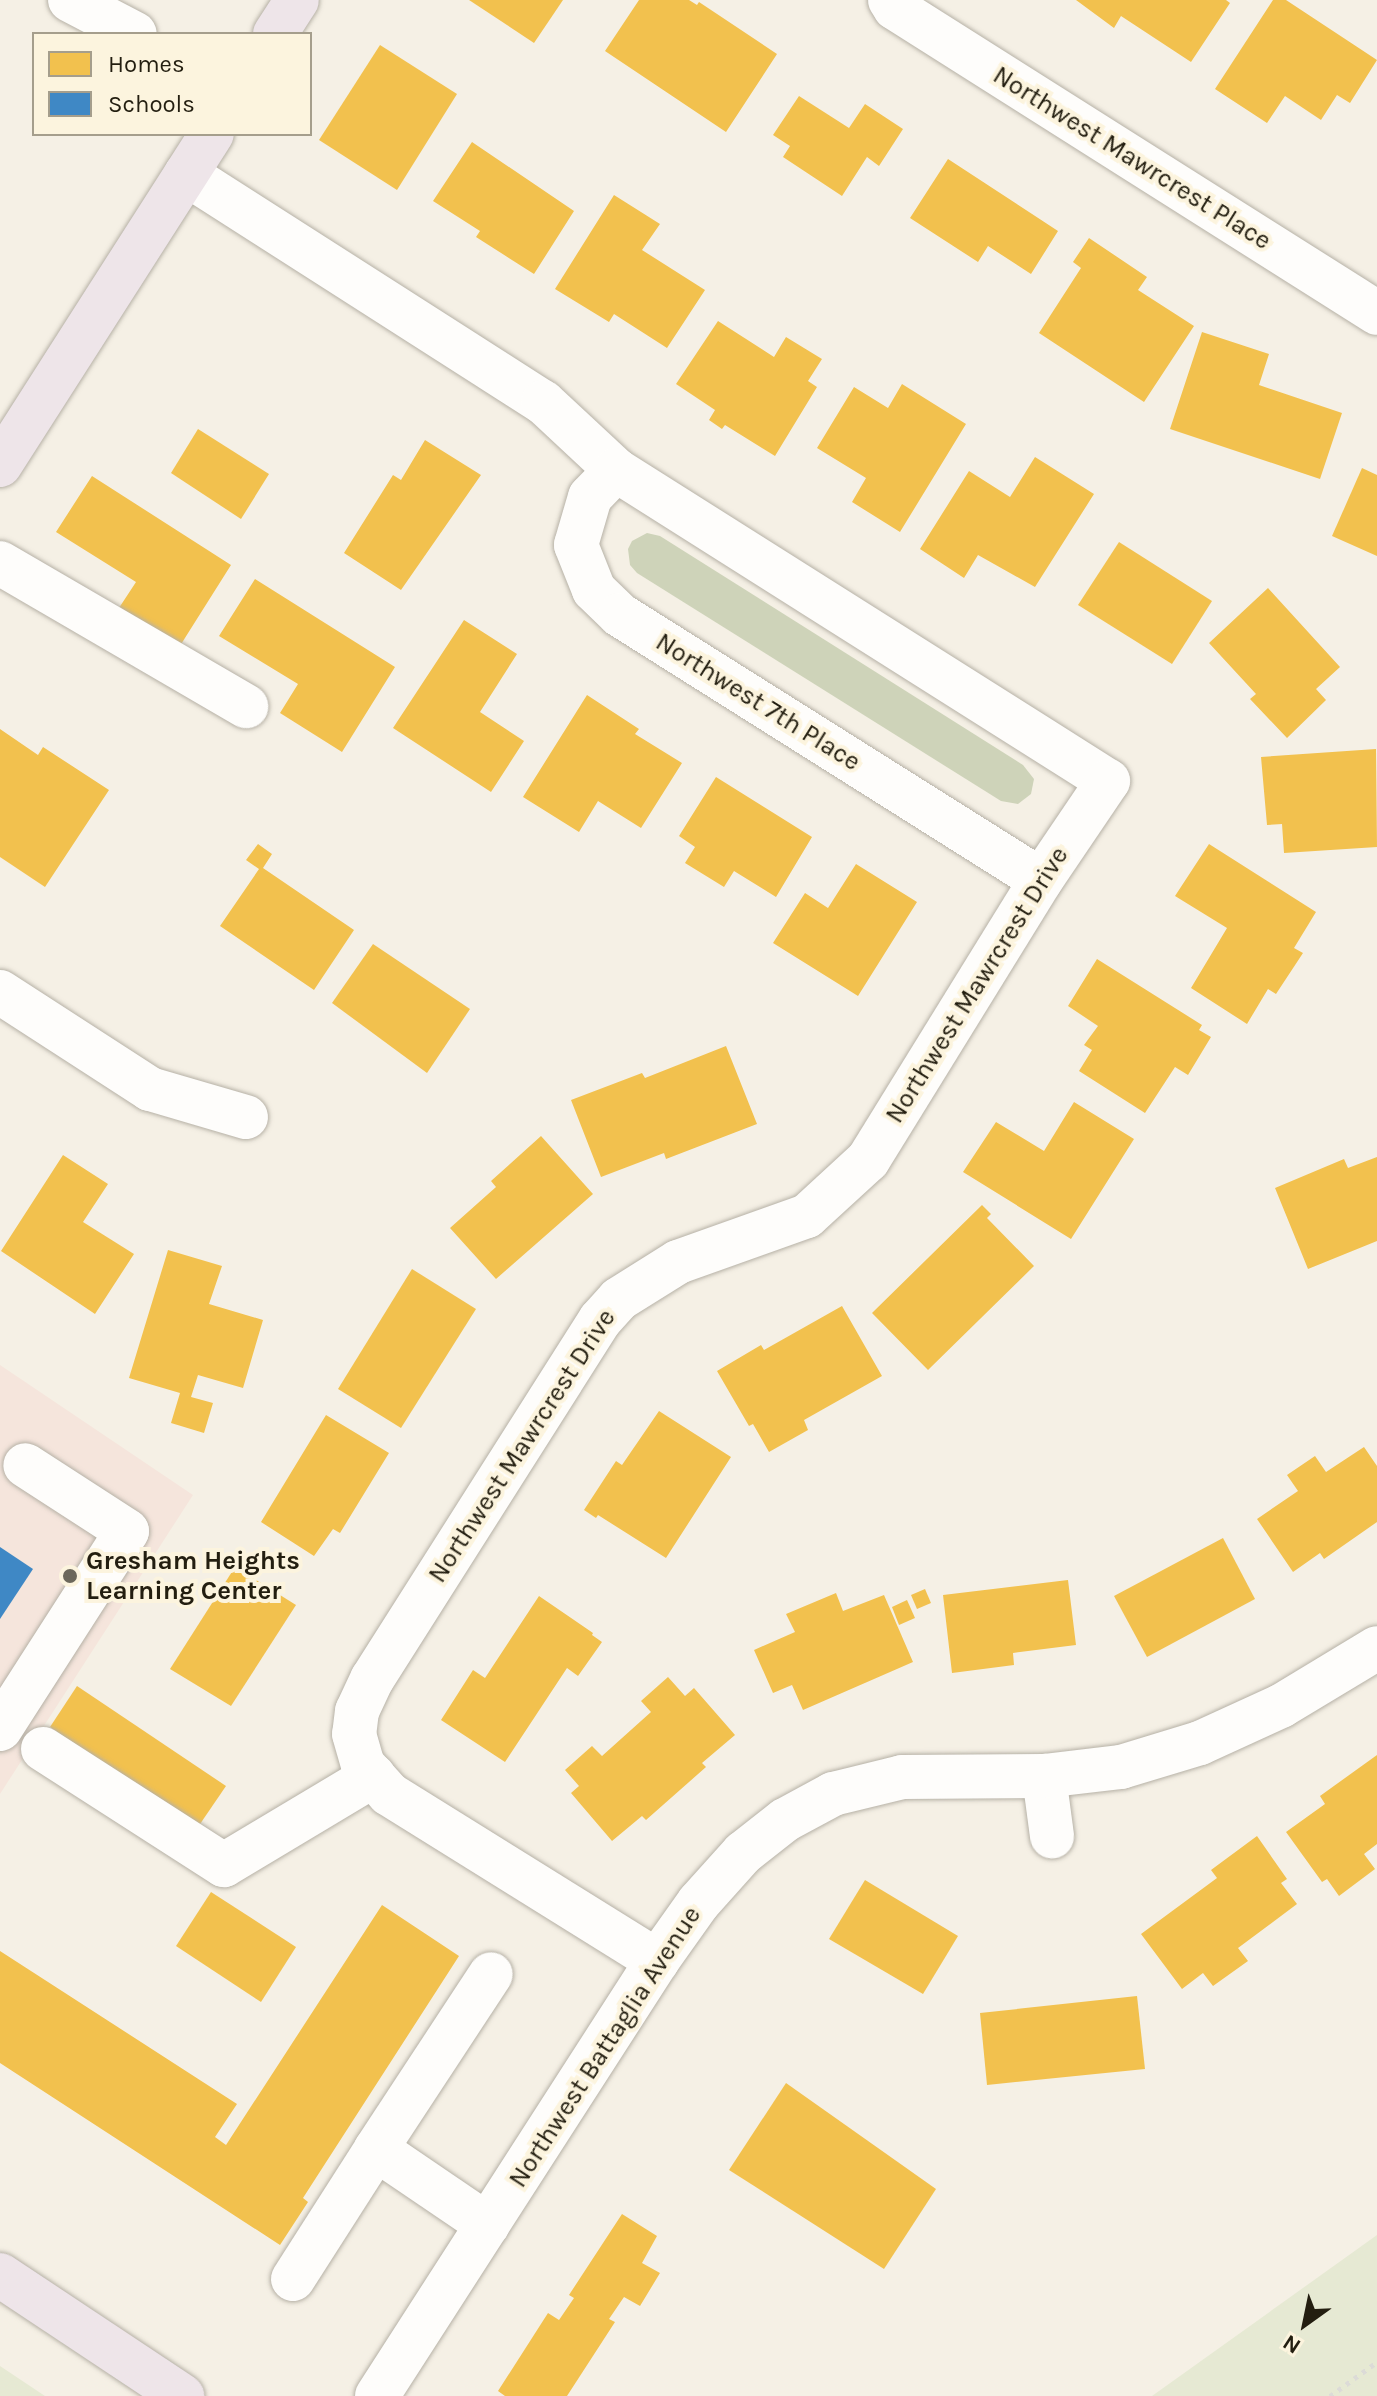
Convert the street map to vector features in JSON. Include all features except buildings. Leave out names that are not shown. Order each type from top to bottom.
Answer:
[{"type":"main road","points":[[276,32],[297,0]]},
{"type":"main road","points":[[0,465],[211,136]]},
{"type":"main road","points":[[0,2275],[182,2396]]},
{"type":"street","points":[[70,0],[131,32]]},
{"type":"street","name":"Northwest Mawrcrest Place","points":[[890,0],[895,8],[1377,313]]},
{"type":"street","points":[[186,174],[543,402],[616,470]]},
{"type":"street","name":"Northwest Mawrcrest Drive","points":[[616,470],[1108,781],[1041,880],[868,1160],[807,1216],[678,1262],[619,1299],[600,1320],[372,1679],[357,1711],[354,1734],[363,1765],[389,1794],[657,1961]]},
{"type":"street","name":"Northwest 7th Place","points":[[616,470],[590,497],[576,545],[594,590],[611,607],[1041,880]]},
{"type":"street","points":[[0,563],[246,706]]},
{"type":"street","points":[[0,992],[150,1089],[246,1117]]},
{"type":"street","points":[[0,1729],[127,1531],[25,1465]]},
{"type":"street","name":"Northwest Battaglia Avenue","points":[[377,2396],[657,1961],[699,1902],[743,1853],[785,1820],[833,1794],[902,1777],[1044,1776],[1121,1767],[1200,1743],[1281,1706],[1377,1648]]},
{"type":"street","points":[[43,1749],[224,1865],[373,1776]]},
{"type":"street","points":[[1044,1776],[1052,1836]]},
{"type":"street","points":[[293,2279],[491,1974]]},
{"type":"street","points":[[376,2149],[488,2225]]},
{"type":"path","points":[[1330,2396],[1377,2362]]},
{"type":"shaded area","name":"Gresham Heights Learning Center","points":[[0,1365],[193,1495],[0,1794]]},
{"type":"green space","points":[[647,533],[660,536],[1023,765],[1034,779],[1031,794],[1018,804],[1001,801],[637,573],[630,565],[628,549],[632,541]]},
{"type":"green space","points":[[1377,2235],[1377,2396],[1152,2396]]},
{"type":"green space","points":[[0,2366],[45,2396],[0,2396]]},
{"type":"place","name":"Gresham Heights Learning Center","points":[[70,1576]]}]
